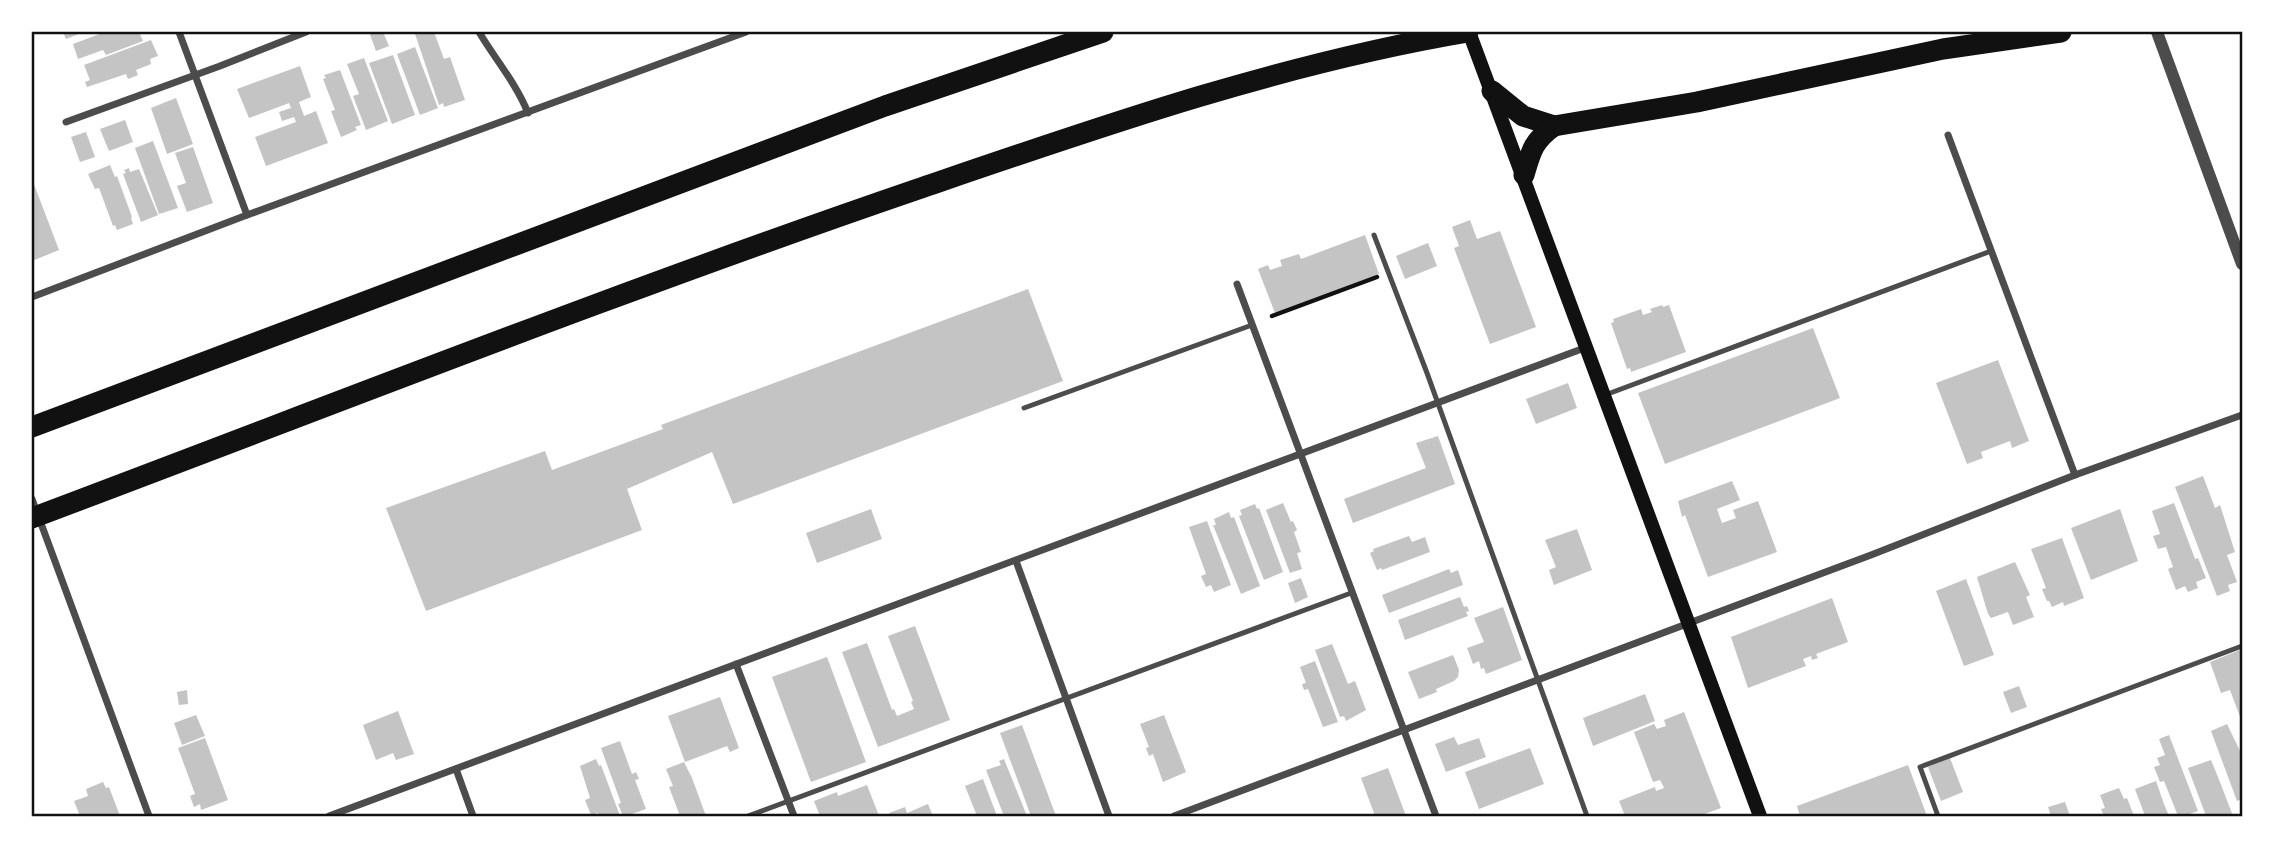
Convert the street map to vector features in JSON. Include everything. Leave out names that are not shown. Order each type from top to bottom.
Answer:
[{"type":"highway","points":[[32,427],[885,106],[1103,32]]},
{"type":"highway","points":[[32,518],[786,234],[1096,128],[1253,80],[1399,43],[1469,32]]},
{"type":"highway","points":[[1524,175],[1532,148],[1539,136],[1554,126],[1697,102],[1943,49],[2061,32]]},
{"type":"highway","points":[[1492,91],[1523,116],[1554,126]]},
{"type":"main road","points":[[1469,32],[1760,817]]},
{"type":"street","points":[[179,32],[247,215]]},
{"type":"street","points":[[66,122],[306,32]]},
{"type":"street","points":[[479,32],[520,92],[528,113]]},
{"type":"street","points":[[32,297],[746,32]]},
{"type":"street","points":[[2157,32],[2242,264]]},
{"type":"street","points":[[1948,135],[2075,475]]},
{"type":"street","points":[[1237,284],[1436,817]]},
{"type":"street","points":[[329,817],[1587,347]]},
{"type":"street","points":[[1174,817],[2075,475],[2242,415]]},
{"type":"street","points":[[32,499],[149,817]]},
{"type":"street","points":[[1016,561],[1109,817]]},
{"type":"street","points":[[736,664],[794,817]]},
{"type":"street","points":[[456,769],[473,817]]},
{"type":"lane","points":[[1374,235],[1438,403],[1587,817]]},
{"type":"lane","points":[[1605,395],[1991,251]]},
{"type":"lane","points":[[1024,408],[1252,325]]},
{"type":"lane","points":[[748,817],[1351,593]]},
{"type":"lane","points":[[1938,817],[1920,767],[2242,646]]},
{"type":"path","points":[[1272,316],[1378,277]]},
{"type":"building","points":[[63,32],[84,32],[66,39]]},
{"type":"building","points":[[105,32],[139,32],[143,41],[106,55],[103,50],[78,59],[73,44]]},
{"type":"building","points":[[369,32],[383,32],[389,46],[376,51]]},
{"type":"building","points":[[434,32],[444,59],[450,57],[465,100],[444,107],[443,103],[439,105],[415,34]]},
{"type":"building","points":[[151,40],[158,56],[150,59],[151,64],[136,70],[138,75],[128,79],[126,74],[87,87],[85,82],[90,80],[84,65]]},
{"type":"building","points":[[415,47],[438,108],[420,115],[397,54]]},
{"type":"building","points":[[393,55],[415,115],[392,124],[369,63]]},
{"type":"building","points":[[364,58],[388,121],[366,130],[353,96],[359,94],[347,64]]},
{"type":"building","points":[[300,66],[311,97],[299,102],[304,116],[316,111],[328,143],[266,166],[255,137],[296,122],[294,117],[282,121],[279,112],[291,108],[289,103],[249,118],[237,89]]},
{"type":"building","points":[[340,70],[361,125],[355,127],[357,130],[341,137],[331,111],[335,110],[323,79],[326,78],[324,75]]},
{"type":"building","points":[[176,98],[193,144],[167,154],[151,108]]},
{"type":"building","points":[[125,120],[133,142],[109,151],[100,129]]},
{"type":"building","points":[[86,132],[95,157],[80,162],[71,137]]},
{"type":"building","points":[[153,141],[178,208],[159,214],[135,148]]},
{"type":"building","points":[[193,147],[213,203],[187,212],[177,186],[186,183],[175,153]]},
{"type":"building","points":[[110,165],[115,177],[117,176],[133,224],[117,230],[115,225],[113,226],[99,188],[95,189],[88,174]]},
{"type":"building","points":[[129,168],[130,172],[139,169],[158,215],[141,222],[123,174],[126,173],[124,170]]},
{"type":"building","points":[[32,179],[59,250],[32,261]]},
{"type":"building","points":[[1470,220],[1477,239],[1500,231],[1536,327],[1490,344],[1454,248],[1459,246],[1452,227]]},
{"type":"building","points":[[1365,235],[1379,274],[1275,313],[1258,269],[1268,265],[1270,270],[1282,266],[1280,260],[1299,254],[1301,259]]},
{"type":"building","points":[[1428,243],[1437,266],[1405,279],[1396,256]]},
{"type":"building","points":[[1028,289],[1063,381],[733,504],[712,452],[627,489],[642,530],[426,611],[386,508],[545,451],[552,470],[663,429],[661,425]]},
{"type":"building","points":[[1669,305],[1686,352],[1631,372],[1630,368],[1627,369],[1611,323],[1614,322],[1613,319],[1641,309],[1643,315],[1652,312],[1650,309]]},
{"type":"building","points":[[1813,328],[1840,398],[1665,464],[1638,393]]},
{"type":"building","points":[[1998,360],[2029,441],[2012,448],[2010,441],[1981,452],[1983,458],[1967,464],[1936,383]]},
{"type":"building","points":[[1568,383],[1577,408],[1536,424],[1526,399]]},
{"type":"building","points":[[1438,436],[1455,484],[1353,523],[1344,499],[1426,468],[1416,443]]},
{"type":"building","points":[[2203,476],[2215,508],[2220,505],[2235,552],[2227,555],[2237,582],[2228,585],[2230,591],[2217,596],[2175,487]]},
{"type":"building","points":[[1732,481],[1740,500],[1717,509],[1722,523],[1736,518],[1733,510],[1758,501],[1777,552],[1708,577],[1685,515],[1682,517],[1678,501]]},
{"type":"building","points":[[1283,503],[1297,530],[1294,532],[1301,552],[1297,553],[1302,569],[1290,573],[1266,510]]},
{"type":"building","points":[[2174,503],[2195,559],[2198,558],[2206,578],[2196,582],[2198,588],[2188,592],[2185,586],[2176,590],[2168,569],[2173,567],[2166,547],[2158,549],[2153,536],[2160,534],[2152,511]]},
{"type":"building","points":[[1255,504],[1257,509],[1259,508],[1283,572],[1264,580],[1239,516],[1242,515],[1240,510]]},
{"type":"building","points":[[871,509],[882,539],[817,563],[806,533]]},
{"type":"building","points":[[2120,509],[2138,561],[2091,580],[2071,528]]},
{"type":"building","points":[[1229,512],[1231,518],[1234,517],[1260,586],[1241,594],[1213,525],[1216,525],[1214,519]]},
{"type":"building","points":[[1207,521],[1231,585],[1214,592],[1211,585],[1206,587],[1201,576],[1206,574],[1189,527]]},
{"type":"building","points":[[1577,529],[1592,570],[1554,585],[1549,570],[1556,567],[1545,540]]},
{"type":"building","points":[[1409,536],[1412,542],[1425,537],[1430,552],[1377,570],[1370,553],[1373,549]]},
{"type":"building","points":[[2062,538],[2084,598],[2064,606],[2063,602],[2052,607],[2042,589],[2046,588],[2031,549]]},
{"type":"building","points":[[2015,562],[2030,595],[2026,597],[2034,617],[2013,625],[2008,612],[1991,618],[1988,614],[1977,577]]},
{"type":"building","points":[[1449,569],[1451,573],[1458,570],[1463,585],[1389,613],[1382,595]]},
{"type":"building","points":[[1301,578],[1308,597],[1295,603],[1288,583]]},
{"type":"building","points":[[1966,579],[1994,655],[1964,666],[1936,591]]},
{"type":"building","points":[[1460,597],[1464,607],[1467,606],[1468,616],[1405,640],[1398,620]]},
{"type":"building","points":[[1832,598],[1848,642],[1816,654],[1818,658],[1812,660],[1811,656],[1803,659],[1806,666],[1748,688],[1731,637]]},
{"type":"building","points":[[1503,607],[1522,660],[1486,674],[1479,661],[1473,664],[1467,648],[1484,642],[1474,618]]},
{"type":"building","points":[[915,626],[950,720],[878,747],[842,652],[867,643],[892,710],[894,709],[897,716],[914,709],[888,636]]},
{"type":"building","points":[[1332,644],[1348,684],[1355,681],[1366,710],[1346,721],[1344,716],[1340,717],[1315,650]]},
{"type":"building","points":[[2240,650],[2242,722],[2230,690],[2221,693],[2210,662]]},
{"type":"building","points":[[1453,655],[1459,670],[1458,677],[1436,689],[1437,692],[1419,699],[1408,672]]},
{"type":"building","points":[[827,657],[866,762],[811,782],[772,677]]},
{"type":"building","points":[[1315,661],[1338,722],[1323,727],[1308,689],[1304,690],[1302,684],[1306,683],[1300,667]]},
{"type":"building","points":[[2019,686],[2027,707],[2011,713],[2003,692]]},
{"type":"building","points":[[187,690],[188,704],[179,705],[177,692]]},
{"type":"building","points":[[1645,694],[1655,721],[1593,746],[1583,718]]},
{"type":"building","points":[[720,697],[739,748],[730,752],[727,746],[685,762],[668,716]]},
{"type":"building","points":[[398,711],[414,754],[396,760],[393,753],[376,760],[363,725]]},
{"type":"building","points":[[1684,712],[1721,808],[1699,816],[1625,816],[1619,801],[1655,787],[1656,791],[1664,788],[1660,780],[1653,782],[1634,732],[1654,724],[1657,729],[1666,726],[1664,720]]},
{"type":"building","points":[[196,715],[205,736],[182,745],[174,723]]},
{"type":"building","points":[[1164,715],[1186,772],[1163,782],[1153,754],[1149,756],[1146,748],[1149,747],[1140,724]]},
{"type":"building","points":[[2227,724],[2242,755],[2242,799],[2237,801],[2211,731]]},
{"type":"building","points":[[1022,725],[1056,816],[1031,816],[1000,733]]},
{"type":"building","points":[[2169,735],[2198,811],[2184,816],[2178,816],[2164,781],[2160,782],[2154,767],[2160,765],[2157,758],[2165,755],[2159,739]]},
{"type":"building","points":[[1454,737],[1458,745],[1479,738],[1486,757],[1446,772],[1435,744]]},
{"type":"building","points":[[205,738],[228,800],[201,810],[200,804],[194,807],[190,796],[195,794],[178,748]]},
{"type":"building","points":[[620,741],[632,774],[636,772],[639,779],[635,780],[646,809],[626,816],[623,816],[618,804],[621,803],[601,748]]},
{"type":"building","points":[[1530,748],[1544,784],[1479,809],[1465,772]]},
{"type":"building","points":[[1950,758],[1963,792],[1941,801],[1928,767]]},
{"type":"building","points":[[596,759],[599,766],[601,765],[620,816],[599,816],[598,813],[591,815],[585,800],[590,798],[580,766]]},
{"type":"building","points":[[1004,759],[1027,816],[1004,816],[986,770],[1001,765],[999,761]]},
{"type":"building","points":[[2211,760],[2233,816],[2206,816],[2188,768]]},
{"type":"building","points":[[684,762],[706,816],[680,816],[669,787],[673,786],[666,769]]},
{"type":"building","points":[[1908,765],[1927,816],[1800,816],[1797,806]]},
{"type":"building","points":[[1388,768],[1406,816],[1375,816],[1361,778]]},
{"type":"building","points":[[983,779],[997,816],[977,816],[965,786]]},
{"type":"building","points":[[2156,781],[2169,816],[2145,816],[2135,789]]},
{"type":"building","points":[[103,782],[106,788],[109,787],[120,816],[80,816],[74,801],[88,796],[86,789]]},
{"type":"building","points":[[867,785],[879,816],[820,816],[814,801],[837,792],[838,796]]},
{"type":"building","points":[[2119,788],[2124,799],[2127,798],[2134,816],[2104,816],[2101,809],[2105,808],[2100,795]]},
{"type":"building","points":[[2065,802],[2070,816],[2051,816],[2048,807]]},
{"type":"building","points":[[928,804],[933,816],[890,816],[889,813],[905,807],[907,813]]}]
